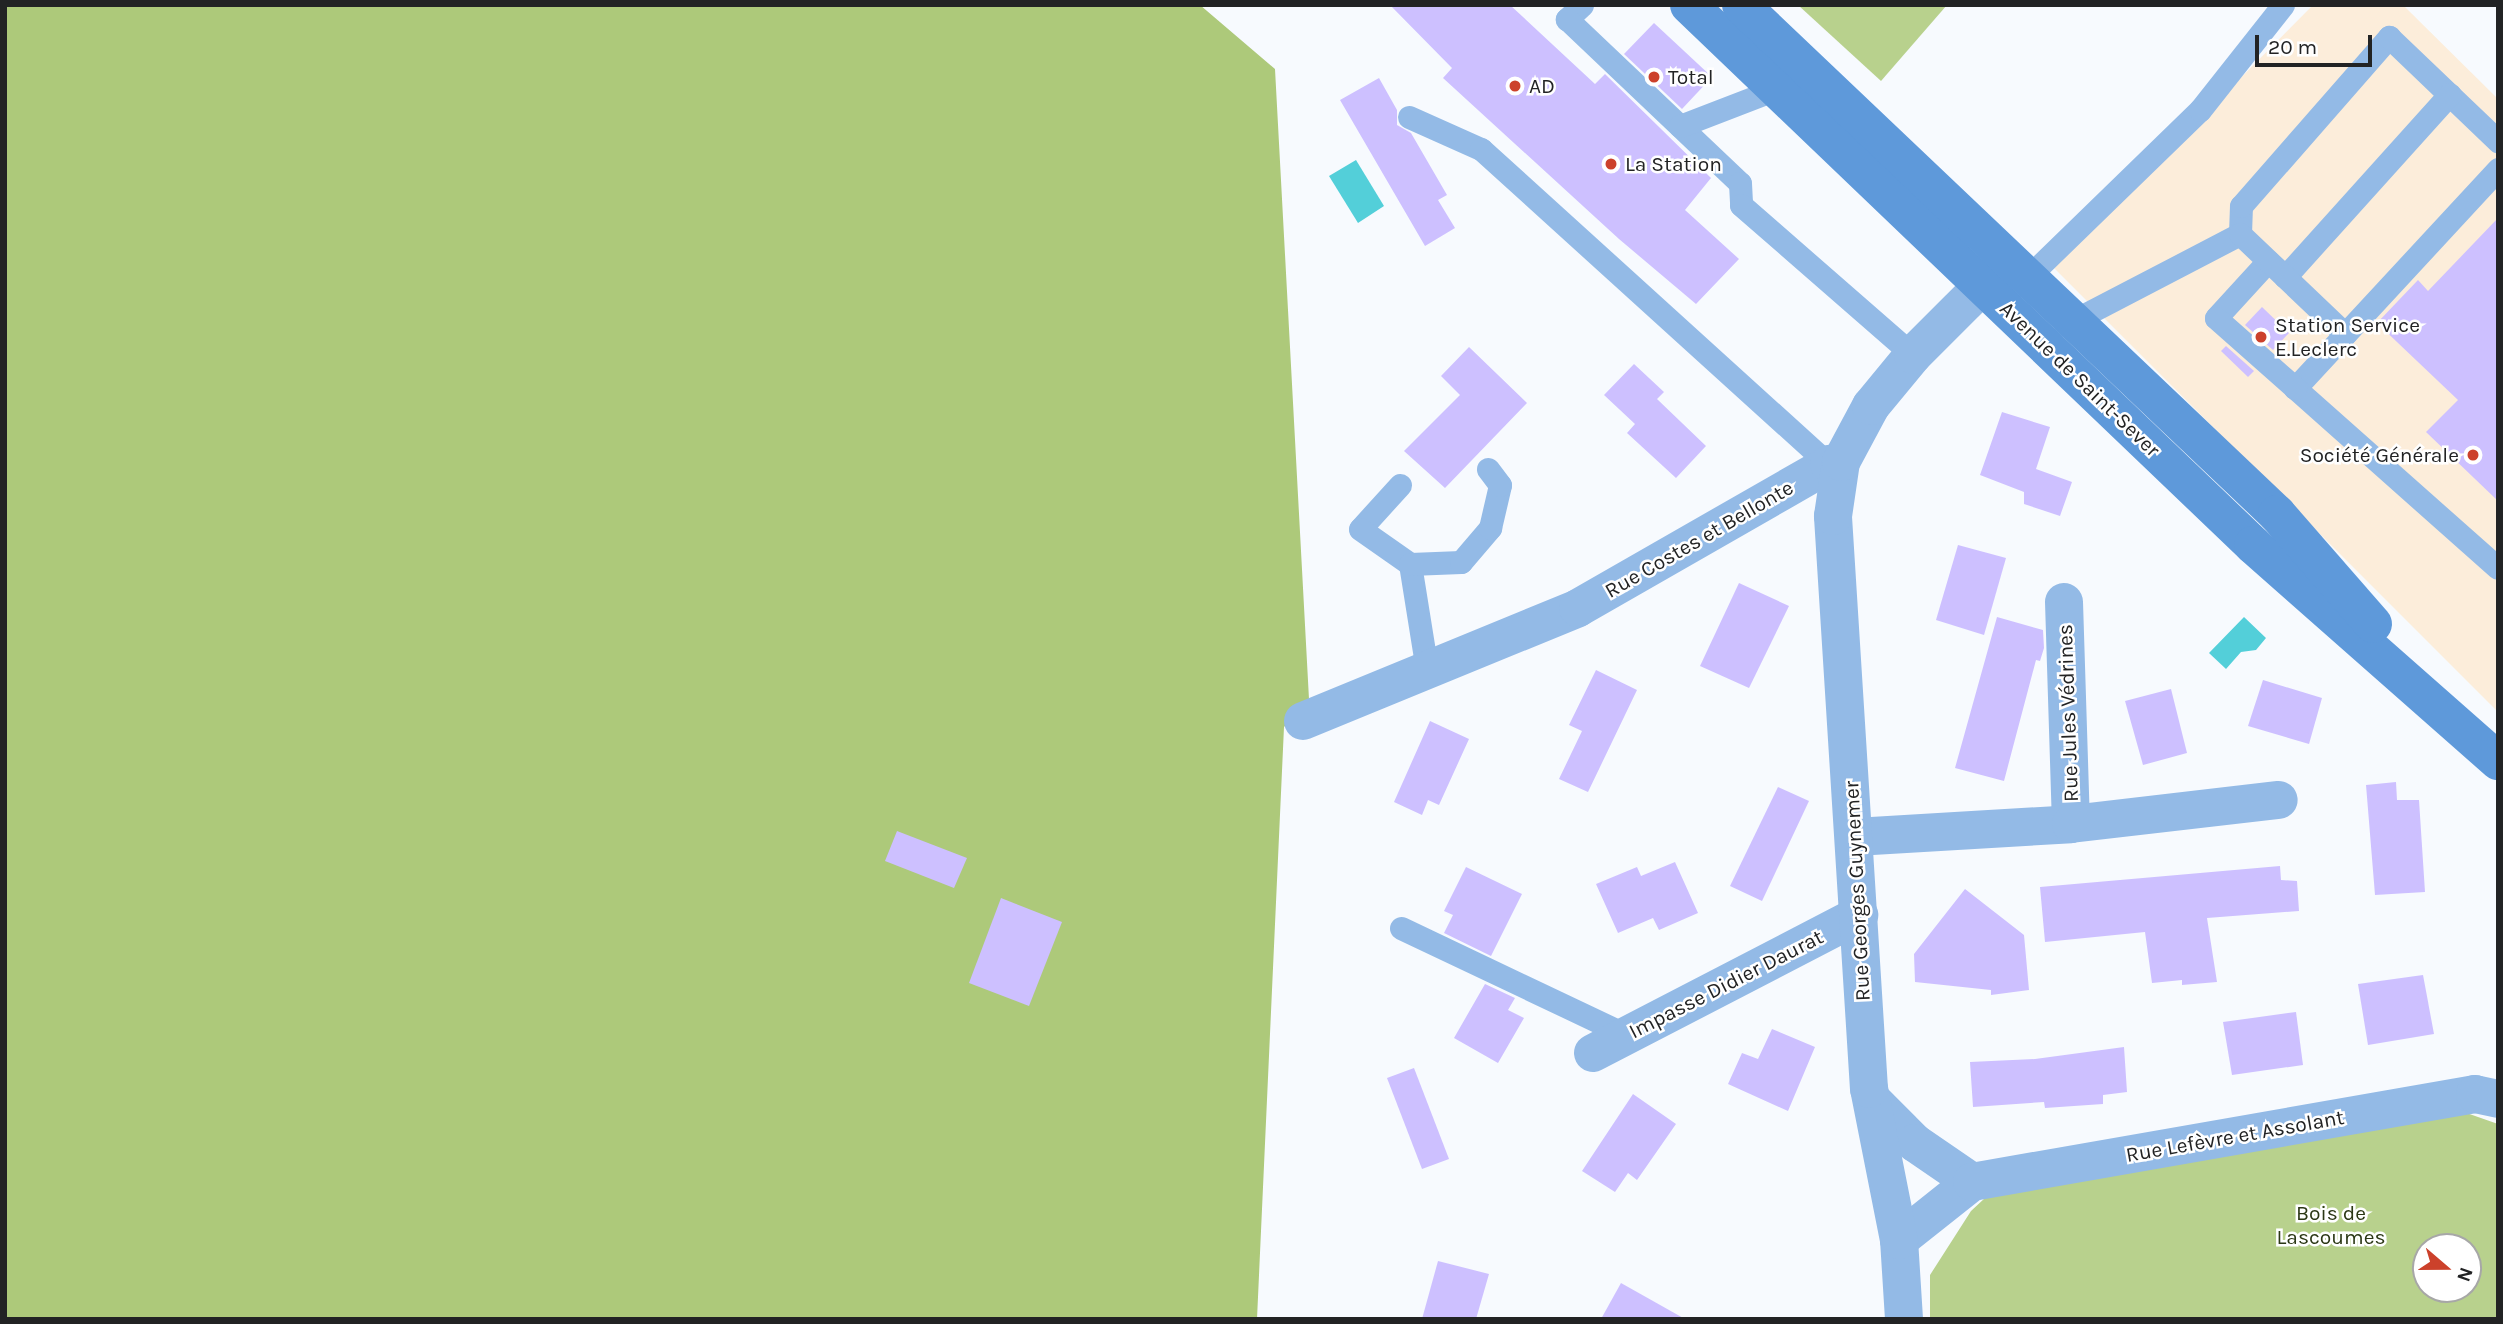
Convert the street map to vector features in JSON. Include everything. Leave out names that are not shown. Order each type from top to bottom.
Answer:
[{"type":"main road","name":"Avenue de Saint-Sever","points":[[1689,5],[1982,286],[2057,330]]},
{"type":"main road","name":"Avenue de Saint-Sever","points":[[1741,5],[2028,277],[2057,330],[2253,545],[2488,752]]},
{"type":"street","points":[[1835,463],[1871,406],[1913,355],[1982,286],[2028,277]]},
{"type":"street","name":"Rue Costes et Bellonte","points":[[1303,721],[1578,608],[1835,463]]},
{"type":"street","name":"Rue Georges Guynemer","points":[[1835,463],[1833,516],[1872,1100],[1899,1240],[1904,1319]]},
{"type":"street","name":"Rue Jules Védrines","points":[[2064,602],[2071,824]]},
{"type":"street","name":"Rue Jules Védrines","points":[[1855,837],[2071,824],[2278,800]]},
{"type":"street","name":"Impasse Didier Daurat","points":[[1593,1053],[1859,915]]},
{"type":"street","name":"Rue Lefèvre et Assolant","points":[[1899,1240],[1972,1182],[2475,1094],[2498,1099]]},
{"type":"street","points":[[1872,1100],[1915,1143],[1972,1182]]},
{"type":"lane","points":[[1582,5],[1567,19],[1740,183],[1741,205],[1913,355]]},
{"type":"lane","points":[[2028,277],[2200,110],[2283,5]]},
{"type":"lane","points":[[2345,334],[2240,234],[2241,206],[2389,37],[2498,141]]},
{"type":"lane","points":[[1680,126],[1776,89]]},
{"type":"lane","points":[[2285,277],[2450,94]]},
{"type":"lane","points":[[1409,117],[1481,149],[1835,463]]},
{"type":"lane","points":[[2295,388],[2498,169]]},
{"type":"lane","points":[[2057,330],[2240,234]]},
{"type":"lane","points":[[2268,261],[2217,318],[2498,568]]},
{"type":"lane","points":[[1400,485],[1360,530],[1410,564],[1461,562],[1490,528],[1500,485],[1489,469]]},
{"type":"lane","points":[[1410,564],[1427,670]]},
{"type":"lane","points":[[1401,928],[1626,1035]]},
{"type":"shaded area","points":[[2313,5],[2403,5],[2498,99],[2498,712],[2053,267]]},
{"type":"green space","points":[[5,5],[1200,5],[1275,69],[1309,699],[1284,727],[1257,1319],[5,1319]]},
{"type":"green space","points":[[1798,5],[1947,5],[1881,81]]},
{"type":"green space","name":"Bois de Lascoumes","points":[[2458,1110],[2498,1124],[2498,1319],[1930,1319],[1930,1275],[1971,1211],[1985,1198]]},
{"type":"water","points":[[1356,160],[1384,206],[1358,223],[1329,176]]},
{"type":"water","points":[[2244,617],[2266,638],[2256,650],[2241,652],[2226,669],[2209,653]]},
{"type":"building","points":[[1390,5],[1510,5],[1595,84],[1605,74],[1711,178],[1685,210],[1739,259],[1696,304],[1619,239],[1443,78],[1452,68]]},
{"type":"building","points":[[1654,23],[1712,77],[1682,109],[1624,54]]},
{"type":"building","points":[[1379,78],[1397,110],[1397,125],[1411,133],[1447,195],[1438,200],[1455,228],[1425,246],[1340,100]]},
{"type":"building","points":[[2498,218],[2498,501],[2426,432],[2458,400],[2377,323],[2418,280],[2428,291]]},
{"type":"building","points":[[2262,307],[2289,333],[2273,350],[2245,325]]},
{"type":"building","points":[[2226,346],[2254,371],[2248,377],[2221,351]]},
{"type":"building","points":[[1469,347],[1527,403],[1445,488],[1404,451],[1460,395],[1441,376]]},
{"type":"building","points":[[1634,364],[1664,392],[1657,399],[1706,446],[1676,478],[1627,433],[1635,424],[1604,395]]},
{"type":"building","points":[[2002,412],[2050,427],[2036,469],[2072,482],[2060,516],[2024,504],[2024,492],[1980,475]]},
{"type":"building","points":[[1958,545],[2006,558],[1984,635],[1936,620]]},
{"type":"building","points":[[1739,583],[1789,606],[1749,688],[1700,666]]},
{"type":"building","points":[[1997,617],[2043,630],[2044,648],[2040,661],[2036,660],[2004,781],[1955,768]]},
{"type":"building","points":[[1596,670],[1637,690],[1588,792],[1559,779],[1582,731],[1569,725]]},
{"type":"building","points":[[2263,680],[2322,698],[2309,744],[2248,726]]},
{"type":"building","points":[[2171,689],[2187,753],[2143,765],[2125,701]]},
{"type":"building","points":[[1430,721],[1469,739],[1439,805],[1428,800],[1422,815],[1394,802]]},
{"type":"building","points":[[2396,782],[2397,800],[2419,800],[2425,892],[2375,895],[2366,785]]},
{"type":"building","points":[[1778,787],[1809,801],[1762,901],[1730,886]]},
{"type":"building","points":[[897,831],[967,858],[954,888],[885,861]]},
{"type":"building","points":[[1675,862],[1698,913],[1659,930],[1653,918],[1618,933],[1596,884],[1637,867],[1641,876]]},
{"type":"building","points":[[2280,866],[2281,880],[2297,881],[2299,911],[2207,918],[2217,982],[2182,985],[2182,980],[2152,983],[2145,932],[2045,942],[2040,887]]},
{"type":"building","points":[[1466,867],[1522,894],[1491,956],[1444,933],[1453,915],[1444,911]]},
{"type":"building","points":[[1965,889],[2024,935],[2029,990],[1991,995],[1991,990],[1915,982],[1914,954]]},
{"type":"building","points":[[1001,898],[1062,922],[1029,1006],[969,983]]},
{"type":"building","points":[[2423,975],[2434,1034],[2368,1045],[2358,984]]},
{"type":"building","points":[[1485,984],[1515,998],[1508,1010],[1524,1018],[1498,1063],[1454,1038]]},
{"type":"building","points":[[2296,1012],[2303,1065],[2232,1075],[2223,1022]]},
{"type":"building","points":[[1772,1029],[1815,1047],[1788,1111],[1728,1084],[1742,1053],[1758,1059]]},
{"type":"building","points":[[2124,1047],[2127,1092],[2103,1095],[2103,1104],[2045,1108],[2044,1102],[1973,1107],[1970,1062],[2035,1059]]},
{"type":"building","points":[[1414,1068],[1449,1159],[1422,1169],[1387,1078]]},
{"type":"building","points":[[1633,1094],[1676,1124],[1637,1180],[1628,1173],[1615,1192],[1582,1171]]},
{"type":"building","points":[[1438,1261],[1489,1274],[1476,1319],[1422,1319]]},
{"type":"building","points":[[1621,1283],[1685,1319],[1601,1319]]},
{"type":"place","name":"Total","points":[[1654,77]]},
{"type":"place","name":"AD","points":[[1515,86]]},
{"type":"place","name":"La Station","points":[[1611,164]]},
{"type":"place","name":"Station Service E.Leclerc","points":[[2261,337]]},
{"type":"place","name":"Société Générale","points":[[2473,455]]}]
